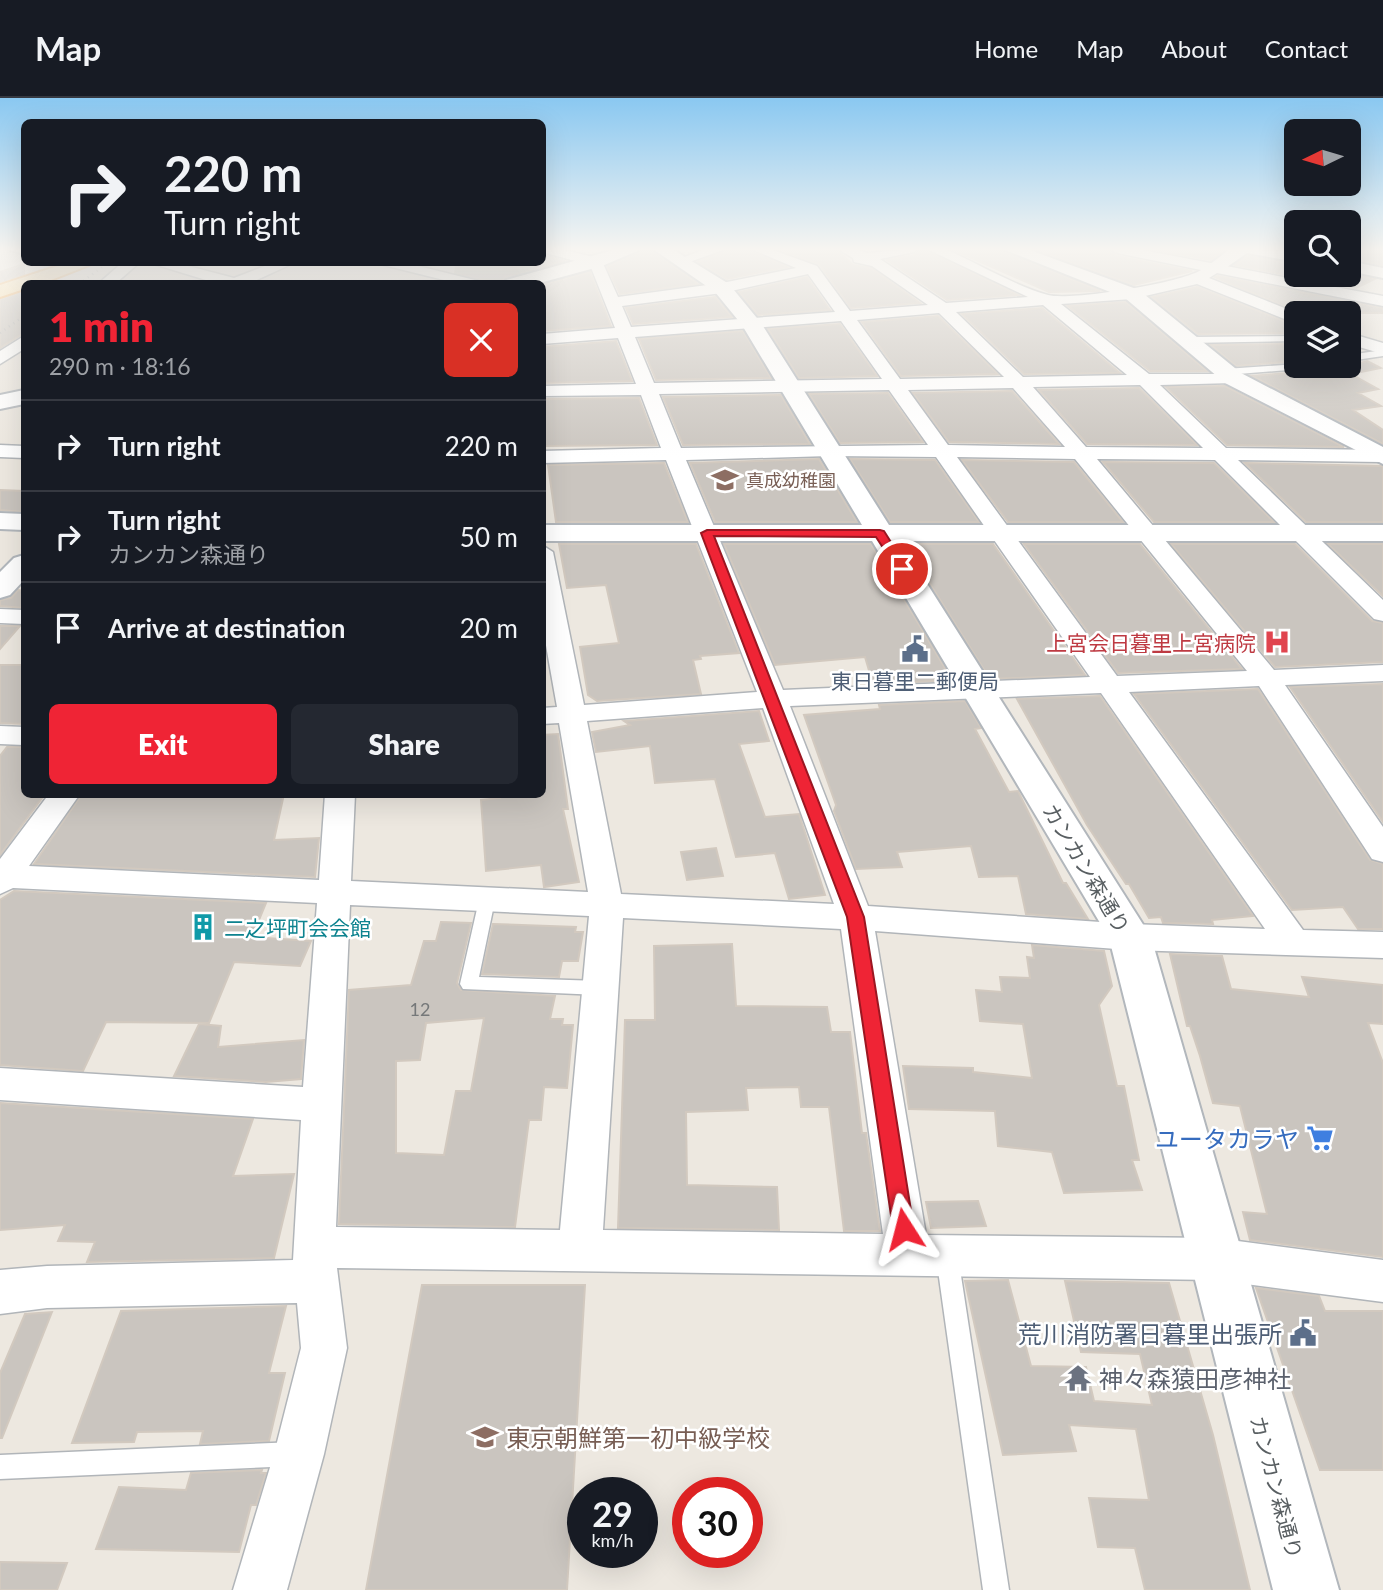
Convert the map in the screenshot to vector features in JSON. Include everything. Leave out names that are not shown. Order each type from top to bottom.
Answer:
[{"type":"street","points":[[621,319],[773,699],[856,917],[927,1256]]},
{"type":"street","name":"カンカン森通り","points":[[747,319],[1130,937],[1306,1590]]},
{"type":"street","points":[[546,339],[811,319]]},
{"type":"street","points":[[849,319],[1293,942]]},
{"type":"street","points":[[953,319],[1020,383],[1151,533],[1266,678],[1383,851]]},
{"type":"street","points":[[1069,319],[1145,380],[1383,614]]},
{"type":"street","points":[[1161,319],[1229,375],[1382,456]]},
{"type":"street","points":[[0,359],[21,343]]},
{"type":"street","points":[[1361,343],[1383,351]]},
{"type":"street","points":[[546,391],[1020,383],[1229,375]]},
{"type":"street","points":[[0,402],[21,398]]},
{"type":"street","points":[[546,457],[830,450],[1382,456]]},
{"type":"street","points":[[0,451],[21,452]]},
{"type":"street","points":[[0,521],[21,522]]},
{"type":"street","points":[[546,533],[1383,533]]},
{"type":"street","points":[[0,589],[21,567]]},
{"type":"street","points":[[546,594],[556,715],[607,906],[580,1250]]},
{"type":"street","points":[[0,616],[21,617]]},
{"type":"street","points":[[556,715],[773,699],[1383,673]]},
{"type":"street","points":[[0,735],[21,736]]},
{"type":"street","points":[[1,878],[62,798]]},
{"type":"street","points":[[260,1590],[299,1454],[324,1348],[315,1264],[340,798]]},
{"type":"street","points":[[1,878],[856,917],[1130,937],[1383,946]]},
{"type":"street","points":[[0,1084],[323,1105]]},
{"type":"street","points":[[0,1292],[315,1264],[580,1250],[1215,1259],[1383,1281]]},
{"type":"lane","points":[[1187,340],[1284,338]]},
{"type":"lane","points":[[1361,356],[1383,351]]},
{"type":"lane","points":[[1229,375],[1284,368]]},
{"type":"lane","points":[[487,900],[468,984],[600,988]]},
{"type":"lane","points":[[927,1256],[996,1590]]},
{"type":"lane","points":[[0,1467],[299,1454]]},
{"type":"building","points":[[0,319],[21,319],[21,335],[0,348]]},
{"type":"building","points":[[546,319],[608,319],[611,326],[546,331]]},
{"type":"building","points":[[631,319],[709,319],[633,324]]},
{"type":"building","points":[[941,319],[998,374],[901,376],[862,322]]},
{"type":"building","points":[[967,319],[1055,319],[1120,373],[1024,374]]},
{"type":"building","points":[[1084,319],[1146,319],[1207,371],[1150,371]]},
{"type":"building","points":[[1179,319],[1278,319],[1284,321],[1284,333],[1198,334]]},
{"type":"building","points":[[840,324],[877,376],[799,378],[768,329]]},
{"type":"building","points":[[743,331],[771,378],[656,380],[639,339]]},
{"type":"building","points":[[616,341],[632,381],[546,383],[546,347]]},
{"type":"building","points":[[1284,344],[1284,362],[1236,366],[1211,345]]},
{"type":"building","points":[[1367,361],[1381,368],[1361,372],[1361,363]]},
{"type":"building","points":[[1284,373],[1284,378],[1358,378],[1378,389],[1358,393],[1381,406],[1353,410],[1383,430],[1383,444],[1252,376]]},
{"type":"building","points":[[1225,386],[1344,447],[1227,445],[1166,387]]},
{"type":"building","points":[[1139,388],[1197,445],[1087,444],[1039,390]]},
{"type":"building","points":[[1012,391],[1059,444],[949,442],[913,393]]},
{"type":"building","points":[[888,393],[923,442],[840,443],[809,394]]},
{"type":"building","points":[[781,395],[810,444],[683,445],[663,397]]},
{"type":"building","points":[[639,398],[657,445],[546,446],[546,399]]},
{"type":"building","points":[[819,459],[857,522],[715,522],[690,463]]},
{"type":"building","points":[[850,459],[935,460],[979,522],[890,522]]},
{"type":"building","points":[[962,460],[1074,462],[1123,522],[1008,522]]},
{"type":"building","points":[[1103,462],[1214,463],[1274,522],[1154,522]]},
{"type":"building","points":[[664,463],[688,522],[556,522],[548,465]]},
{"type":"building","points":[[1245,463],[1383,466],[1383,522],[1306,522]]},
{"type":"building","points":[[0,490],[21,491],[21,512],[0,510]]},
{"type":"building","points":[[559,544],[696,544],[739,653],[700,656],[701,659],[693,660],[701,694],[597,701],[588,695],[580,647],[619,643],[606,585],[567,588]]},
{"type":"building","points":[[724,544],[871,544],[952,680],[873,684],[865,657],[775,665]]},
{"type":"building","points":[[905,544],[993,544],[1085,675],[990,679]]},
{"type":"building","points":[[1024,544],[1140,544],[1242,669],[1118,673]]},
{"type":"building","points":[[1171,544],[1295,544],[1372,621],[1383,623],[1383,662],[1275,667]]},
{"type":"building","points":[[1328,544],[1383,544],[1383,596]]},
{"type":"building","points":[[18,590],[21,590],[21,608],[0,606],[0,600],[11,598]]},
{"type":"building","points":[[0,626],[20,626],[0,649]]},
{"type":"building","points":[[0,665],[21,665],[21,724],[0,723]]},
{"type":"building","points":[[1383,684],[1383,822],[1290,687]]},
{"type":"building","points":[[1258,689],[1370,860],[1383,864],[1383,929],[1358,929],[1343,907],[1292,910],[1134,694]]},
{"type":"building","points":[[1100,696],[1253,916],[1212,920],[1213,924],[1163,923],[1161,917],[1149,918],[1129,884],[1126,884],[1087,825],[1017,699]]},
{"type":"building","points":[[965,701],[981,728],[975,729],[1009,792],[1018,791],[1063,883],[1066,883],[1088,919],[1026,914],[1018,876],[979,877],[971,846],[897,852],[902,867],[856,869],[834,811],[836,805],[804,715],[880,709],[879,705]]},
{"type":"building","points":[[759,711],[769,741],[739,744],[765,817],[799,814],[825,895],[789,899],[775,853],[736,857],[715,779],[655,783],[650,746],[596,752],[592,732],[630,725],[624,721]]},
{"type":"building","points":[[558,734],[568,809],[563,809],[579,882],[544,887],[541,865],[486,871],[481,800],[546,798],[546,735]]},
{"type":"building","points":[[7,747],[21,747],[21,798],[42,798],[0,855],[0,756]]},
{"type":"building","points":[[79,798],[283,798],[274,840],[319,838],[315,877],[34,864]]},
{"type":"building","points":[[716,848],[723,876],[687,880],[681,852]]},
{"type":"building","points":[[14,891],[266,903],[252,937],[311,941],[300,966],[234,962],[209,1023],[106,1022],[83,1071],[0,1065],[0,900]]},
{"type":"building","points":[[441,922],[471,923],[457,983],[461,990],[555,996],[550,1019],[563,1019],[562,1025],[573,1025],[567,1088],[544,1087],[541,1120],[529,1120],[515,1227],[339,1224],[349,990],[411,985],[424,941],[436,941]],"holes":[[[484,1018],[471,1091],[456,1091],[444,1155],[396,1153],[396,1061],[420,1060],[426,1023]]]},
{"type":"building","points":[[493,924],[576,927],[575,932],[583,932],[578,961],[562,961],[559,977],[482,974]]},
{"type":"building","points":[[732,944],[736,1006],[827,1007],[831,1032],[850,1032],[862,1133],[866,1133],[880,1231],[844,1231],[829,1107],[801,1107],[799,1087],[746,1088],[748,1110],[686,1112],[687,1185],[777,1187],[779,1230],[618,1228],[625,1020],[655,1020],[654,946]]},
{"type":"building","points":[[1032,945],[1104,951],[1112,986],[1099,1005],[1117,1086],[1124,1086],[1139,1160],[1132,1160],[1142,1190],[1064,1193],[1052,1152],[998,1146],[995,1111],[909,1109],[903,1066],[973,1068],[973,1072],[1032,1078],[1023,1024],[980,1021],[976,990],[1002,992],[1000,977],[1030,978],[1027,957],[1034,958]]},
{"type":"building","points":[[1170,954],[1222,956],[1231,989],[1309,997],[1302,977],[1383,985],[1383,1024],[1368,1023],[1383,1063],[1383,1257],[1250,1240],[1243,1212],[1267,1214],[1240,1106],[1213,1103],[1190,1026],[1187,1026]]},
{"type":"building","points":[[199,1024],[221,1026],[218,1047],[304,1040],[301,1079],[266,1082],[174,1076]]},
{"type":"building","points":[[0,1103],[253,1119],[233,1176],[294,1174],[274,1258],[87,1262],[95,1242],[58,1241],[65,1225],[0,1230]]},
{"type":"building","points":[[978,1201],[986,1226],[931,1228],[926,1202]]},
{"type":"building","points":[[1008,1280],[1031,1366],[1086,1367],[1094,1401],[1152,1405],[1140,1354],[1081,1352],[1065,1281],[1169,1283],[1213,1435],[1250,1590],[1145,1590],[1135,1548],[1098,1547],[1089,1498],[1149,1500],[1136,1429],[1069,1425],[1076,1451],[1003,1455],[965,1281]]},
{"type":"building","name":"東京朝鮮第一初中級学校","points":[[422,1285],[585,1285],[574,1477],[567,1477],[567,1590],[366,1590]]},
{"type":"building","points":[[1256,1288],[1319,1296],[1325,1311],[1383,1311],[1383,1470],[1320,1470]]},
{"type":"building","points":[[286,1306],[269,1373],[285,1373],[269,1441],[200,1444],[203,1431],[137,1432],[134,1442],[72,1443],[121,1311]]},
{"type":"building","points":[[52,1312],[0,1438],[0,1373],[25,1314]]},
{"type":"building","points":[[262,1470],[261,1473],[266,1473],[256,1505],[251,1505],[239,1552],[96,1549],[119,1487],[186,1490],[191,1473]]},
{"type":"building","points":[[0,1562],[67,1563],[57,1590],[0,1590]]},
{"type":"railway","points":[[0,333],[20,319]]},
{"type":"place","name":"真成幼稚園","points":[[725,480]]},
{"type":"place","name":"上宮会日暮里上宮病院","points":[[1277,642]]},
{"type":"place","name":"東日暮里二郵便局","points":[[915,649]]},
{"type":"place","name":"二之坪町会会館","points":[[203,927]]},
{"type":"place","name":"ユータカラヤ","points":[[1320,1138]]},
{"type":"place","name":"荒川消防署日暮里出張所","points":[[1303,1333]]},
{"type":"place","name":"神々森猿田彦神社","points":[[1078,1378]]},
{"type":"place","name":"東京朝鮮第一初中級学校","points":[[485,1437]]},
{"type":"route","points":[[902,569],[880,533],[707,533],[856,917],[904,1229]]}]
